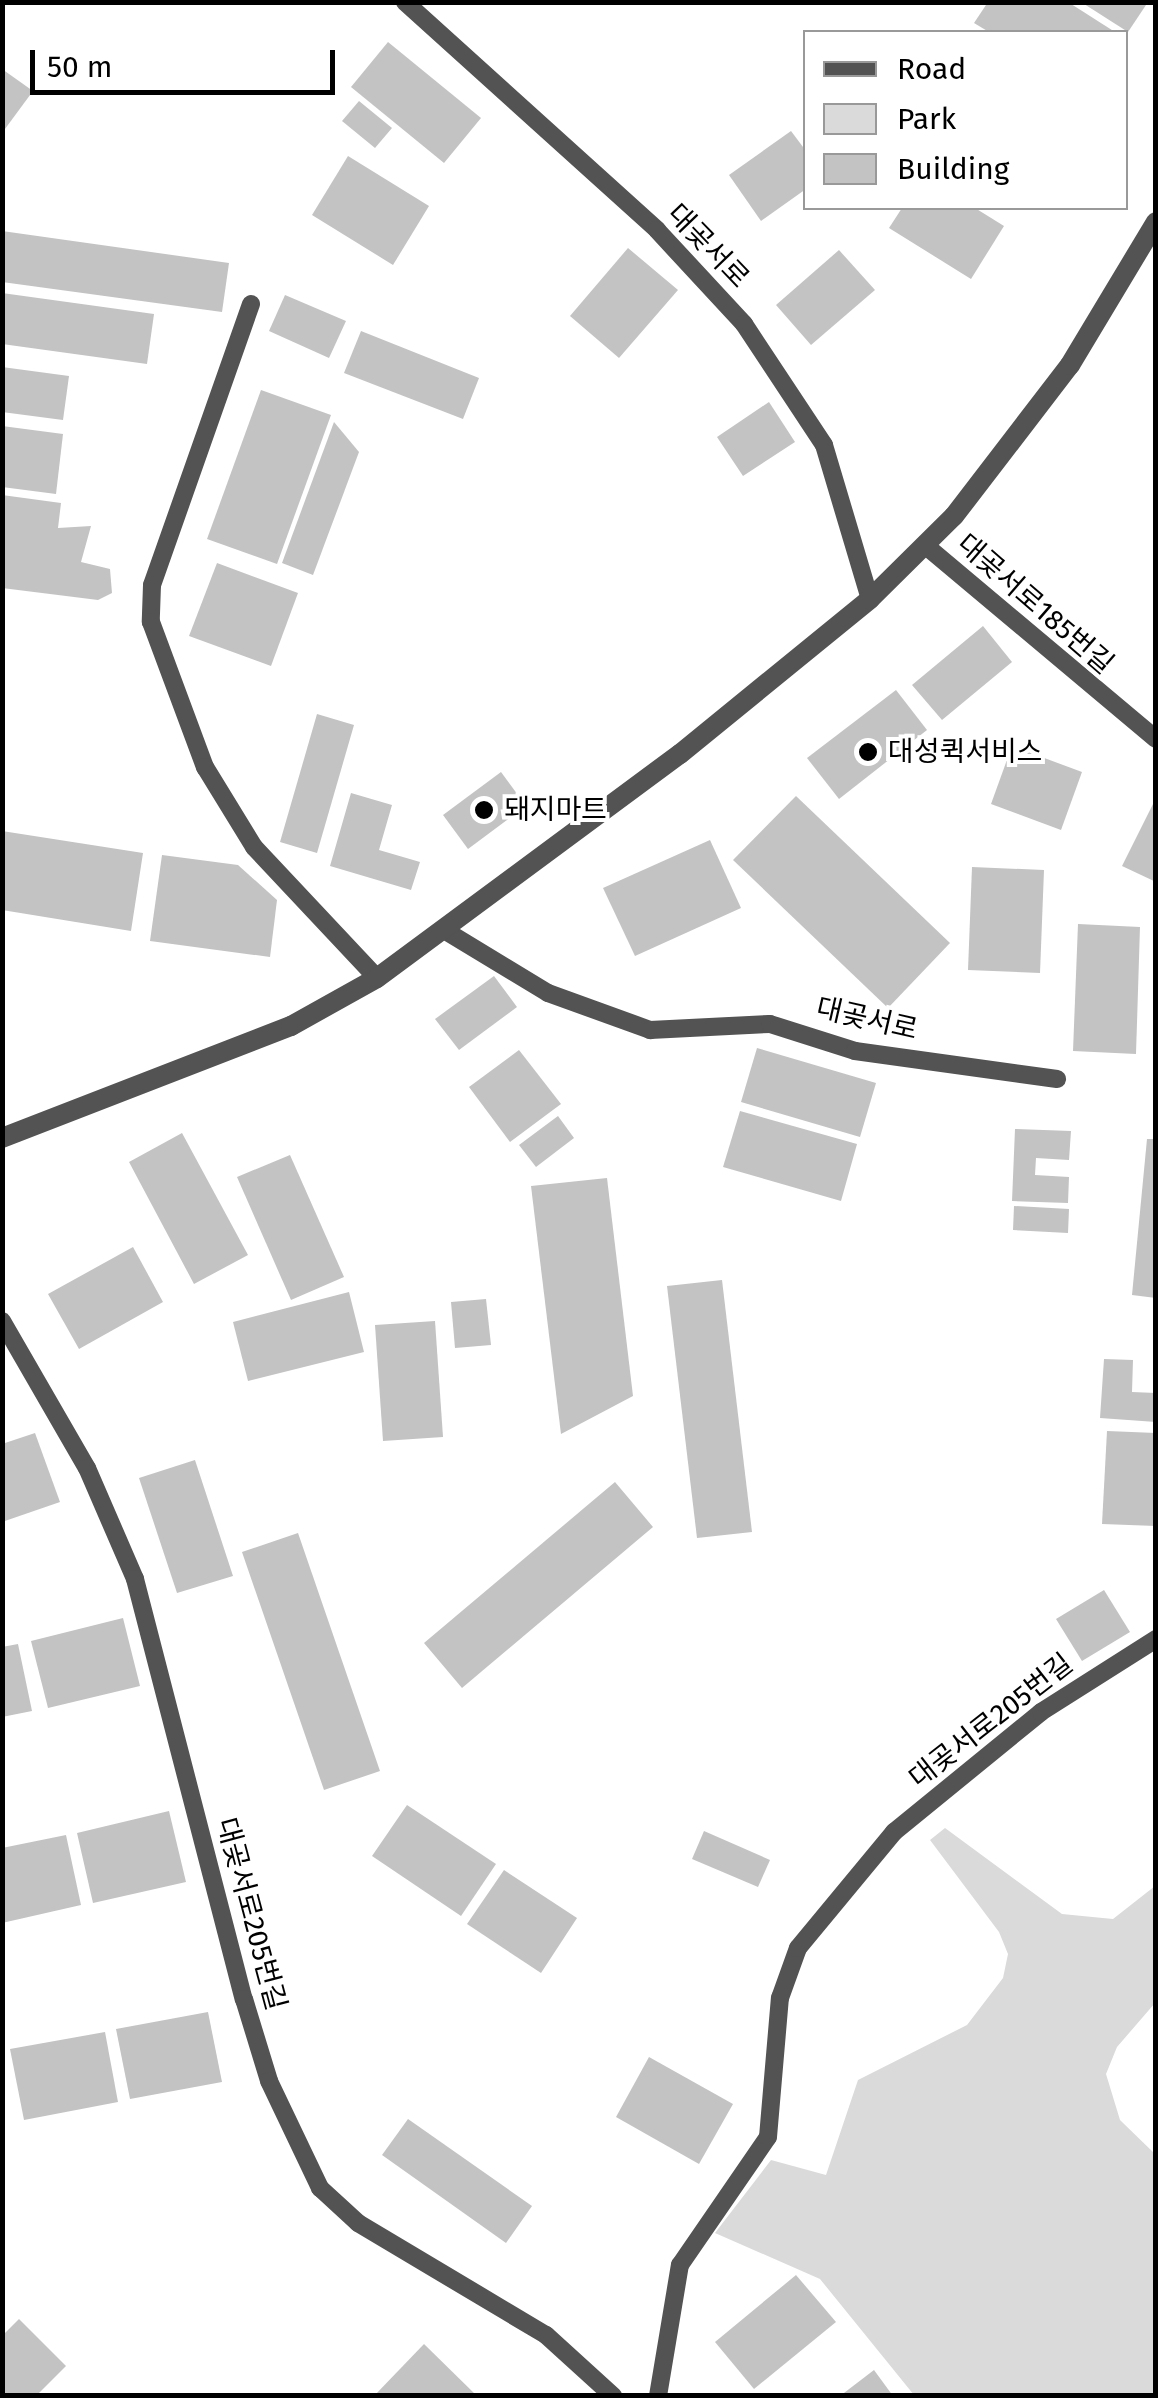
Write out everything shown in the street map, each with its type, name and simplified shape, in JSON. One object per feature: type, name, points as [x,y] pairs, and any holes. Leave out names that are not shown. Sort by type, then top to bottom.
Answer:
[{"type":"street","points":[[2,1138],[290,1026],[449,934],[870,599],[926,546],[1070,365],[1156,222]]},
{"type":"lane","name":"대곶서로","points":[[405,2],[669,240],[744,324],[824,445],[870,599]]},
{"type":"lane","points":[[251,304],[160,558],[150,622],[204,768],[254,847],[377,978]]},
{"type":"lane","name":"대곶서로185번길","points":[[926,546],[1156,739]]},
{"type":"lane","name":"대곶서로","points":[[449,934],[548,993],[650,1030],[770,1024],[855,1051],[1056,1079]]},
{"type":"lane","name":"대곶서로205번길","points":[[2,1320],[87,1468],[135,1580],[259,2048],[320,2188],[358,2223],[546,2336],[613,2396]]},
{"type":"lane","name":"대곶서로205번길","points":[[658,2396],[680,2264],[768,2137],[780,1998],[798,1948],[894,1832],[1153,1639]]},
{"type":"green space","points":[[945,1828],[1062,1914],[1113,1919],[1155,1886],[1155,2003],[1117,2047],[1106,2074],[1120,2120],[1155,2154],[1155,2395],[914,2395],[820,2279],[715,2233],[771,2160],[826,2175],[858,2080],[967,2025],[1003,1978],[1008,1954],[999,1932],[930,1840]]},
{"type":"building","points":[[988,2],[1068,2],[1112,30],[986,30],[974,23]]},
{"type":"building","points":[[1081,2],[1148,2],[1128,32]]},
{"type":"building","points":[[388,42],[481,118],[444,163],[351,87]]},
{"type":"building","points":[[2,69],[33,91],[2,133]]},
{"type":"building","points":[[359,101],[392,128],[375,148],[342,121]]},
{"type":"building","points":[[791,131],[803,147],[803,191],[761,221],[729,175]]},
{"type":"building","points":[[348,156],[429,206],[393,265],[312,215]]},
{"type":"building","points":[[901,210],[978,210],[1004,226],[971,279],[889,228]]},
{"type":"building","points":[[2,231],[229,263],[222,312],[2,282]]},
{"type":"building","points":[[628,248],[678,290],[619,358],[570,316]]},
{"type":"building","points":[[839,250],[875,290],[811,345],[776,305]]},
{"type":"building","points":[[2,293],[154,314],[147,364],[2,344]]},
{"type":"building","points":[[285,295],[346,321],[329,358],[269,331]]},
{"type":"building","points":[[361,331],[479,378],[463,419],[344,373]]},
{"type":"building","points":[[2,367],[69,376],[63,420],[2,412]]},
{"type":"building","points":[[261,390],[331,415],[277,564],[207,539]]},
{"type":"building","points":[[769,402],[795,442],[743,476],[717,437]]},
{"type":"building","points":[[334,422],[359,452],[313,575],[282,563]]},
{"type":"building","points":[[2,426],[63,434],[56,494],[2,487]]},
{"type":"building","points":[[2,495],[61,503],[58,528],[91,526],[81,562],[110,569],[112,593],[98,600],[2,588]]},
{"type":"building","points":[[217,563],[298,593],[271,666],[189,636]]},
{"type":"building","points":[[983,626],[1012,662],[942,720],[912,685]]},
{"type":"building","points":[[896,690],[927,730],[839,799],[807,758]]},
{"type":"building","points":[[317,714],[354,725],[317,853],[280,842]]},
{"type":"building","points":[[1012,746],[1082,772],[1061,830],[991,804]]},
{"type":"building","name":"돼지마트","points":[[501,772],[526,806],[468,849],[443,815]]},
{"type":"building","points":[[351,793],[392,805],[379,850],[420,862],[411,890],[330,866]]},
{"type":"building","points":[[796,796],[950,943],[888,1008],[733,860]]},
{"type":"building","points":[[1156,798],[1156,882],[1122,866]]},
{"type":"building","points":[[2,831],[143,853],[131,931],[2,910]]},
{"type":"building","points":[[710,840],[741,908],[635,956],[603,888]]},
{"type":"building","points":[[162,855],[238,865],[277,900],[270,957],[150,941]]},
{"type":"building","points":[[972,867],[1044,870],[1040,973],[968,970]]},
{"type":"building","points":[[1078,924],[1140,927],[1136,1054],[1073,1051]]},
{"type":"building","points":[[494,976],[517,1007],[459,1050],[435,1019]]},
{"type":"building","points":[[757,1048],[876,1083],[860,1137],[741,1102]]},
{"type":"building","points":[[519,1050],[561,1104],[510,1142],[469,1087]]},
{"type":"building","points":[[740,1111],[857,1144],[841,1201],[723,1167]]},
{"type":"building","points":[[558,1116],[574,1138],[536,1167],[519,1145]]},
{"type":"building","points":[[1015,1129],[1071,1131],[1069,1160],[1036,1158],[1035,1175],[1069,1177],[1068,1203],[1012,1201]]},
{"type":"building","points":[[182,1133],[248,1255],[194,1284],[129,1162]]},
{"type":"building","points":[[1147,1139],[1156,1139],[1156,1298],[1132,1295]]},
{"type":"building","points":[[290,1155],[344,1277],[291,1300],[237,1177]]},
{"type":"building","points":[[607,1178],[633,1396],[561,1434],[531,1186]]},
{"type":"building","points":[[1014,1206],[1069,1209],[1068,1233],[1013,1230]]},
{"type":"building","points":[[133,1247],[163,1302],[79,1349],[48,1294]]},
{"type":"building","points":[[722,1280],[752,1532],[697,1538],[667,1286]]},
{"type":"building","points":[[349,1292],[364,1352],[248,1381],[233,1322]]},
{"type":"building","points":[[486,1299],[491,1345],[455,1348],[451,1302]]},
{"type":"building","points":[[435,1321],[443,1437],[383,1441],[375,1325]]},
{"type":"building","points":[[1104,1359],[1133,1360],[1132,1392],[1156,1393],[1156,1422],[1100,1418]]},
{"type":"building","points":[[1107,1431],[1156,1433],[1156,1526],[1102,1524]]},
{"type":"building","points":[[35,1433],[60,1502],[2,1522],[2,1444]]},
{"type":"building","points":[[195,1460],[233,1576],[177,1593],[139,1478]]},
{"type":"building","points":[[615,1482],[653,1527],[462,1688],[424,1643]]},
{"type":"building","points":[[298,1533],[380,1771],[324,1790],[242,1552]]},
{"type":"building","points":[[1104,1590],[1130,1632],[1082,1661],[1056,1619]]},
{"type":"building","points":[[123,1618],[140,1686],[48,1708],[31,1641]]},
{"type":"building","points":[[18,1644],[32,1711],[2,1717],[2,1647]]},
{"type":"building","points":[[407,1805],[496,1864],[461,1916],[372,1856]]},
{"type":"building","points":[[169,1811],[186,1882],[93,1903],[77,1833]]},
{"type":"building","points":[[704,1831],[770,1860],[758,1887],[692,1859]]},
{"type":"building","points":[[66,1835],[81,1905],[2,1923],[2,1848]]},
{"type":"building","points":[[504,1870],[577,1918],[541,1973],[467,1924]]},
{"type":"building","points":[[208,2012],[222,2082],[130,2099],[116,2029]]},
{"type":"building","points":[[105,2032],[118,2102],[24,2120],[10,2049]]},
{"type":"building","points":[[649,2057],[733,2104],[699,2164],[616,2117]]},
{"type":"building","points":[[408,2119],[532,2206],[506,2243],[382,2155]]},
{"type":"building","points":[[796,2275],[836,2322],[754,2389],[715,2342]]},
{"type":"building","points":[[19,2319],[66,2366],[36,2396],[2,2396],[2,2336]]},
{"type":"building","points":[[424,2344],[477,2396],[374,2396]]},
{"type":"building","points":[[874,2370],[893,2396],[840,2396]]},
{"type":"place","name":"대성퀵서비스","points":[[868,752]]},
{"type":"place","name":"돼지마트","points":[[484,810]]}]
